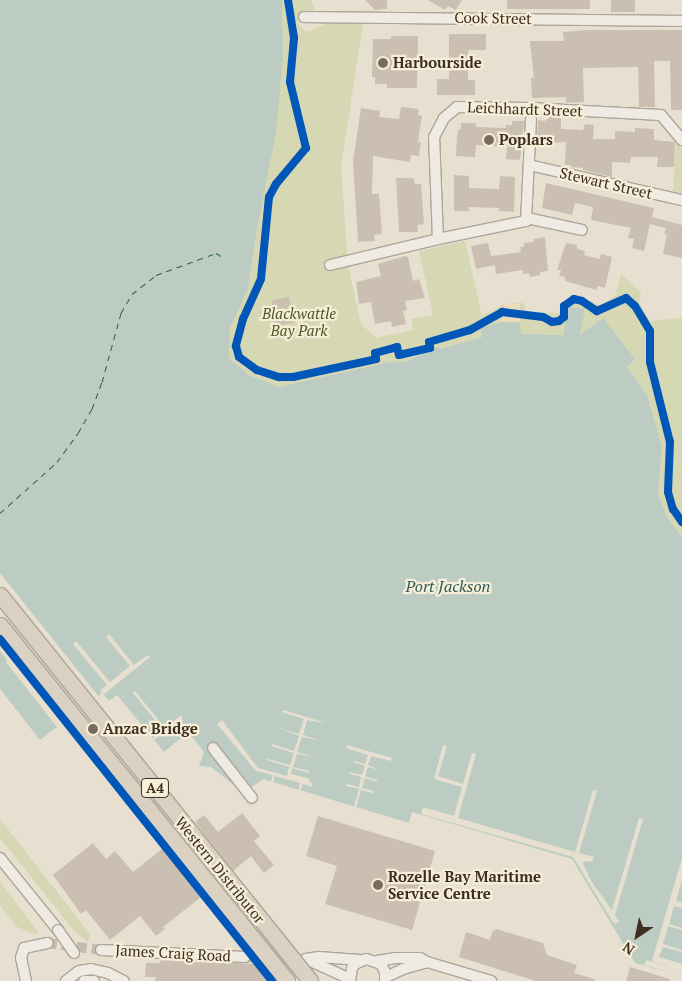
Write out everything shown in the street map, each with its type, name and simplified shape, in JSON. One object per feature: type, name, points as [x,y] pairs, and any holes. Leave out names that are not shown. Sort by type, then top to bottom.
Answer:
[{"type":"highway","name":"Western Distributor","points":[[0,595],[310,981]]},
{"type":"highway","name":"Western Distributor","points":[[0,624],[286,981]]},
{"type":"street","name":"Cook Street","points":[[304,16],[682,21]]},
{"type":"street","name":"Leichhardt Street","points":[[438,238],[434,136],[441,122],[454,108],[529,108],[662,115],[682,140]]},
{"type":"street","points":[[330,265],[438,238],[524,222],[527,218],[530,119]]},
{"type":"street","name":"Stewart Street","points":[[529,165],[682,200]]},
{"type":"street","points":[[527,218],[582,230]]},
{"type":"street","points":[[213,748],[252,798]]},
{"type":"street","points":[[0,858],[58,930],[74,953],[79,971]]},
{"type":"street","points":[[26,981],[21,958],[24,948],[47,944]]},
{"type":"street","name":"James Craig Road","points":[[101,950],[245,957]]},
{"type":"street","points":[[360,960],[352,968],[350,980],[306,959],[319,957],[377,961],[396,958],[420,958],[427,962],[490,981]]},
{"type":"street","points":[[377,961],[383,968],[386,979],[403,969],[427,962]]},
{"type":"street","points":[[66,981],[79,971],[99,970],[124,981]]},
{"type":"street","points":[[84,981],[94,981]]},
{"type":"green space","name":"Blackwattle Bay Park","points":[[282,0],[311,0],[315,10],[301,12],[297,22],[306,32],[333,21],[363,24],[341,166],[348,266],[361,324],[376,338],[413,330],[411,319],[433,315],[419,251],[465,241],[482,316],[504,304],[524,303],[526,312],[562,313],[567,299],[576,296],[600,305],[615,296],[621,274],[641,292],[639,302],[650,321],[682,318],[682,537],[667,517],[658,494],[662,446],[647,395],[627,367],[579,336],[585,308],[565,335],[521,334],[481,328],[482,337],[438,348],[412,357],[412,360],[394,363],[394,361],[279,387],[249,375],[229,358],[230,327],[248,290],[283,56]]},
{"type":"green space","points":[[676,139],[682,149],[682,194],[673,192]]},
{"type":"green space","points":[[0,819],[90,934],[88,942],[75,932],[0,838]]},
{"type":"green space","points":[[0,882],[39,933],[37,935],[17,927],[0,905]]},
{"type":"sand","points":[[504,304],[520,304],[520,322],[501,322]]},
{"type":"water","name":"Port Jackson","points":[[0,0],[282,0],[283,56],[276,132],[257,229],[248,290],[230,327],[229,358],[249,375],[279,387],[394,361],[395,363],[412,360],[412,358],[439,347],[440,349],[482,337],[481,328],[501,322],[520,322],[521,334],[564,335],[567,307],[585,308],[580,335],[603,318],[635,359],[627,367],[647,395],[662,446],[658,494],[667,517],[682,537],[682,976],[635,963],[572,859],[412,812],[409,823],[263,779],[244,793],[211,767],[199,766],[204,752],[188,732],[164,752],[117,695],[109,701],[102,693],[40,740],[0,689]]},
{"type":"pier","points":[[0,573],[100,698],[61,727],[57,727],[6,662],[7,660],[0,651]]},
{"type":"pier","points":[[109,634],[134,665],[148,655],[150,657],[103,695],[100,691],[107,685],[73,644],[76,641],[110,682],[130,666],[106,637]]},
{"type":"pier","points":[[135,691],[165,728],[181,715],[183,718],[153,741],[152,739],[163,730],[133,693]]},
{"type":"pier","points":[[283,710],[326,723],[307,720],[303,735],[319,740],[302,737],[297,752],[314,757],[297,754],[293,767],[309,771],[309,773],[292,768],[291,774],[310,779],[309,782],[312,783],[312,787],[303,784],[300,792],[298,791],[300,783],[275,776],[273,782],[271,781],[273,775],[256,771],[217,724],[222,720],[258,768],[287,776],[289,767],[267,760],[290,765],[294,753],[271,746],[272,744],[294,751],[299,736],[277,727],[299,734],[304,719],[282,712]]},
{"type":"pier","points":[[347,745],[392,758],[391,761],[371,756],[368,765],[380,770],[368,767],[365,776],[377,780],[377,782],[365,778],[362,788],[374,791],[373,793],[361,790],[356,808],[354,807],[359,789],[346,786],[347,784],[359,787],[361,777],[350,774],[350,772],[362,775],[365,766],[353,762],[365,764],[368,755],[346,748]]},
{"type":"pier","points":[[443,745],[447,746],[438,776],[463,784],[472,753],[476,754],[458,818],[575,852],[593,790],[597,791],[579,853],[594,857],[592,862],[585,861],[583,863],[591,881],[612,910],[639,818],[643,819],[615,915],[619,922],[614,924],[573,857],[421,814],[423,807],[454,816],[462,787],[434,779]]},
{"type":"pier","points":[[682,858],[682,880],[676,901],[682,903],[682,908],[674,906],[669,924],[682,928],[682,930],[668,926],[663,944],[682,950],[682,952],[663,947],[659,957],[682,964],[682,976],[644,965],[646,960],[670,967],[652,961]]},
{"type":"building","points":[[365,0],[387,0],[387,9],[375,10]]},
{"type":"building","points":[[428,0],[462,0],[456,10],[448,6],[445,10]]},
{"type":"building","points":[[507,0],[590,0],[590,9],[507,9]]},
{"type":"building","points":[[611,0],[635,0],[635,12],[611,12]]},
{"type":"building","points":[[588,30],[682,30],[682,110],[671,110],[670,61],[654,61],[655,107],[639,107],[638,67],[583,68],[584,102],[566,103],[566,97],[532,98],[531,78],[534,78],[530,41],[564,41],[563,32]]},
{"type":"building","points":[[449,34],[486,34],[486,50],[468,50],[468,80],[475,80],[475,95],[437,95],[437,79],[449,79]]},
{"type":"building","name":"Harbourside","points":[[391,36],[418,36],[417,88],[387,88],[387,84],[375,84],[375,77],[372,77],[373,39],[391,39]]},
{"type":"building","points":[[401,107],[419,109],[418,115],[422,116],[418,142],[421,142],[419,156],[411,155],[410,162],[373,156],[372,194],[379,194],[382,234],[374,235],[375,241],[358,242],[353,161],[361,108],[380,111],[379,117],[399,119]]},
{"type":"building","points":[[550,117],[561,117],[561,129],[583,130],[585,124],[594,125],[593,139],[615,139],[615,131],[635,132],[635,128],[654,129],[654,140],[675,142],[674,167],[657,167],[658,157],[631,157],[630,163],[612,162],[612,177],[583,170],[583,168],[565,165],[566,142],[537,144],[538,120],[545,121]]},
{"type":"building","name":"Poplars","points":[[512,121],[524,121],[520,160],[506,159],[507,147],[476,145],[475,157],[456,156],[457,135],[459,129],[461,129],[461,123],[476,123],[476,127],[506,128],[506,125],[512,125]]},
{"type":"building","points":[[454,175],[469,176],[469,188],[499,189],[500,176],[515,177],[514,212],[499,211],[499,208],[469,207],[469,211],[454,211]]},
{"type":"building","points":[[396,178],[414,178],[415,184],[421,184],[424,224],[417,225],[418,232],[399,232]]},
{"type":"building","points":[[546,183],[654,208],[652,217],[682,225],[682,258],[663,254],[667,234],[664,234],[666,228],[650,224],[644,251],[632,248],[634,239],[628,238],[631,228],[591,220],[592,207],[575,203],[572,215],[542,208]]},
{"type":"building","points":[[545,237],[548,271],[540,272],[540,275],[530,277],[529,273],[523,274],[523,270],[496,274],[495,265],[476,269],[471,246],[488,243],[491,256],[521,252],[520,247],[524,247],[524,243],[534,242],[533,239]]},
{"type":"building","points":[[566,243],[577,245],[577,249],[585,251],[584,255],[600,259],[601,254],[612,257],[605,288],[598,286],[596,290],[565,281],[565,277],[559,276],[561,270],[557,270]]},
{"type":"building","points":[[405,256],[408,257],[413,281],[419,279],[425,298],[405,301],[407,310],[403,311],[406,324],[392,327],[391,321],[375,324],[371,302],[359,304],[356,282],[381,276],[378,264]]},
{"type":"building","points":[[289,297],[294,323],[276,326],[271,300]]},
{"type":"building","points":[[242,813],[260,836],[254,841],[274,865],[264,873],[251,856],[233,871],[195,822],[204,815],[218,832]]},
{"type":"building","name":"Rozelle Bay Maritime Service Centre","points":[[318,816],[435,851],[412,930],[325,904],[337,866],[306,856]]},
{"type":"building","points":[[93,843],[106,859],[115,851],[133,872],[166,846],[205,894],[163,927],[165,929],[156,936],[140,916],[110,940],[86,910],[81,914],[53,875]]},
{"type":"building","points":[[496,929],[543,943],[547,955],[577,965],[574,973],[595,979],[595,981],[536,981],[459,957],[466,932],[490,940],[492,932]]},
{"type":"building","points":[[161,960],[261,964],[275,981],[155,981],[156,977],[145,977],[146,963],[160,963]]},
{"type":"building","points":[[630,967],[670,979],[670,981],[626,981]]},
{"type":"ferry route","points":[[0,513],[57,462],[78,433],[92,409],[102,382],[121,313],[132,294],[156,275],[216,253],[221,256]]},
{"type":"tunnel","points":[[47,943],[101,950]]},
{"type":"tunnel","points":[[245,957],[294,958]]},
{"type":"cycle path","points":[[288,0],[294,38],[290,82],[306,148],[276,184],[269,197],[261,279],[243,319],[236,346],[239,357],[257,370],[279,377],[293,377],[376,359],[375,353],[397,347],[399,355],[430,348],[429,342],[470,330],[502,312],[543,317],[552,322],[559,321],[564,317],[564,306],[574,299],[582,301],[597,311],[626,298],[635,306],[650,331],[650,362],[670,442],[668,492],[673,509],[682,522]]},
{"type":"cycle path","points":[[0,639],[272,981]]},
{"type":"place","name":"Harbourside","points":[[383,63]]},
{"type":"place","name":"Poplars","points":[[489,140]]},
{"type":"place","name":"Anzac Bridge","points":[[93,729]]},
{"type":"place","name":"Rozelle Bay Maritime Service Centre","points":[[378,885]]}]
